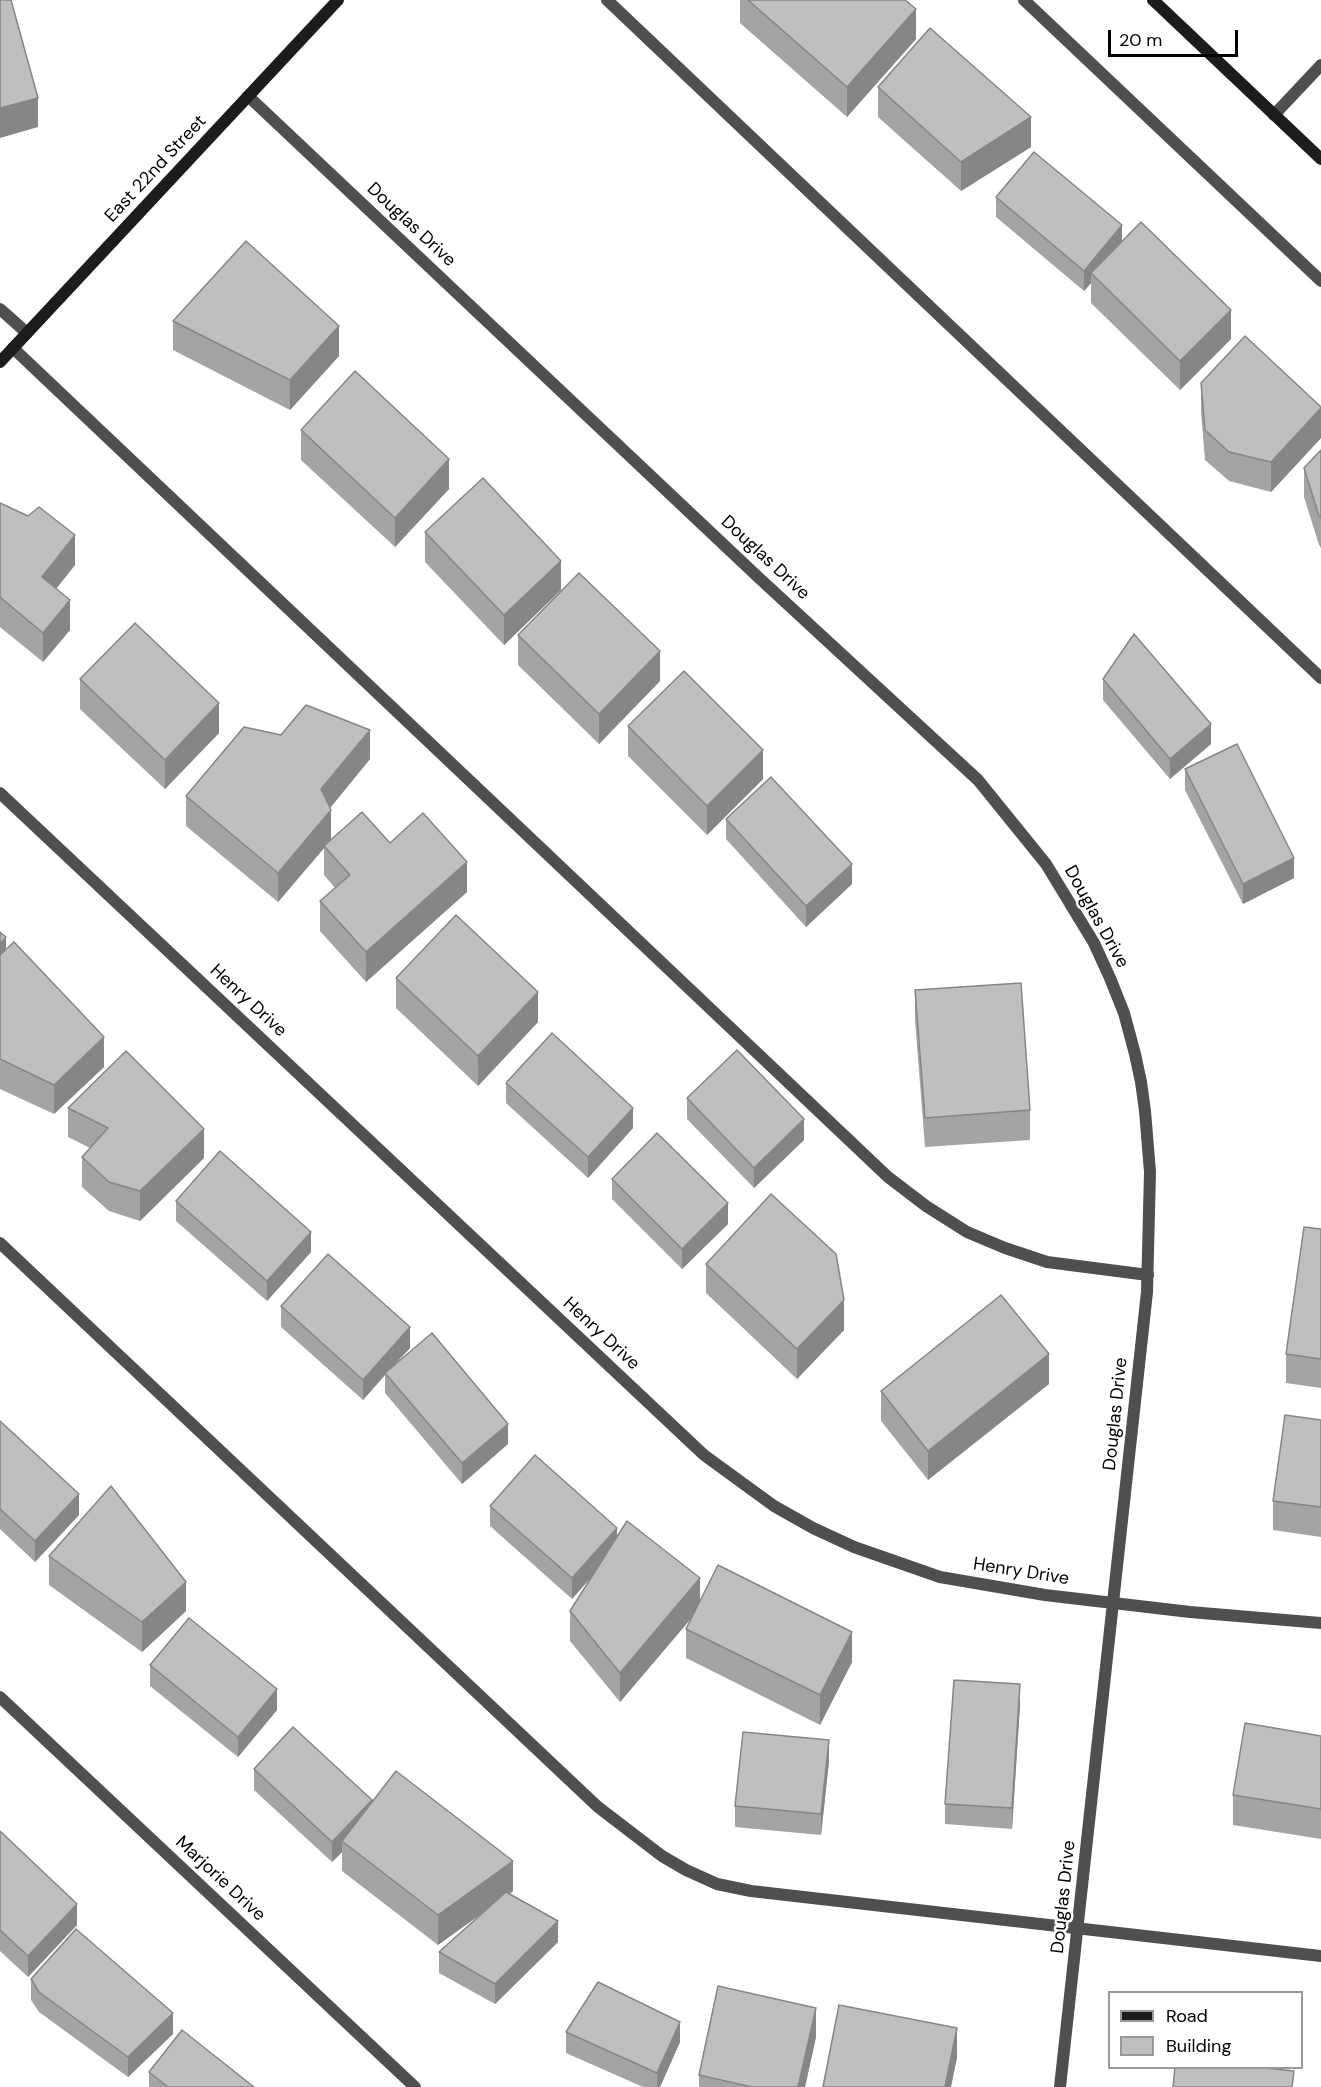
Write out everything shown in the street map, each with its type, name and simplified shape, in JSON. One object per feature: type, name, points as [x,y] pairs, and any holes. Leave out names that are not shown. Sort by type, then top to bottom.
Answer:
[{"type":"street","name":"East 22nd Street","points":[[0,362],[338,0]]},
{"type":"street","points":[[607,0],[1321,678]]},
{"type":"street","points":[[1024,0],[1321,281]]},
{"type":"street","points":[[1153,0],[1321,159]]},
{"type":"street","points":[[1274,115],[1321,65]]},
{"type":"street","name":"Douglas Drive","points":[[248,96],[758,577],[978,780],[1040,856],[1094,944],[1124,1013],[1141,1082],[1149,1142],[1148,1275],[1060,2087]]},
{"type":"street","points":[[0,309],[27,333]]},
{"type":"street","points":[[13,348],[888,1177],[926,1206],[967,1232],[1005,1248],[1047,1262],[1148,1275]]},
{"type":"street","name":"Henry Drive","points":[[0,793],[704,1455],[774,1506],[854,1547],[940,1577],[1033,1593],[1113,1603],[1321,1623]]},
{"type":"street","points":[[0,1243],[598,1806],[662,1856],[717,1884],[751,1891],[1321,1956]]},
{"type":"street","name":"Marjorie Drive","points":[[0,1697],[415,2087]]},
{"type":"building","points":[[0,0],[11,0],[38,98],[0,108]]},
{"type":"building","points":[[748,0],[905,0],[916,9],[847,87]]},
{"type":"building","points":[[930,28],[1031,117],[961,162],[878,87]]},
{"type":"building","points":[[1034,152],[1122,225],[1084,271],[996,197]]},
{"type":"building","points":[[1141,222],[1231,310],[1180,361],[1091,273]]},
{"type":"building","points":[[246,241],[339,326],[290,380],[173,321]]},
{"type":"building","points":[[1245,336],[1321,407],[1271,462],[1229,452],[1205,430],[1201,383]]},
{"type":"building","points":[[355,371],[449,459],[395,518],[301,430]]},
{"type":"building","points":[[1321,450],[1321,518],[1304,468]]},
{"type":"building","points":[[483,478],[561,561],[504,615],[425,532]]},
{"type":"building","points":[[0,503],[28,516],[39,507],[75,535],[42,577],[70,600],[43,633],[0,597]]},
{"type":"building","points":[[579,573],[660,651],[599,714],[518,635]]},
{"type":"building","points":[[135,623],[219,703],[165,760],[80,679]]},
{"type":"building","points":[[1134,634],[1211,724],[1170,759],[1103,679]]},
{"type":"building","points":[[684,671],[763,750],[707,806],[628,726]]},
{"type":"building","points":[[306,705],[370,730],[321,789],[331,810],[278,873],[186,796],[244,727],[281,735]]},
{"type":"building","points":[[1237,744],[1294,858],[1243,884],[1185,769]]},
{"type":"building","points":[[771,777],[852,864],[806,906],[726,819]]},
{"type":"building","points":[[362,812],[390,843],[423,813],[467,862],[366,952],[320,901],[350,875],[324,846]]},
{"type":"building","points":[[456,915],[538,992],[478,1056],[396,978]]},
{"type":"building","points":[[0,932],[6,937],[0,944]]},
{"type":"building","points":[[14,942],[104,1037],[54,1085],[0,1059],[0,955]]},
{"type":"building","points":[[1021,983],[1030,1110],[925,1118],[915,990]]},
{"type":"building","points":[[552,1033],[633,1108],[588,1157],[506,1083]]},
{"type":"building","points":[[737,1050],[804,1119],[754,1168],[687,1098]]},
{"type":"building","points":[[126,1051],[204,1129],[140,1191],[109,1182],[82,1157],[108,1128],[68,1108]]},
{"type":"building","points":[[657,1133],[728,1203],[682,1249],[612,1179]]},
{"type":"building","points":[[220,1151],[311,1232],[267,1281],[176,1201]]},
{"type":"building","points":[[771,1194],[836,1254],[844,1300],[797,1349],[706,1264]]},
{"type":"building","points":[[1304,1227],[1321,1229],[1321,1359],[1286,1354]]},
{"type":"building","points":[[328,1254],[410,1327],[363,1380],[281,1306]]},
{"type":"building","points":[[1001,1295],[1049,1354],[928,1451],[881,1391]]},
{"type":"building","points":[[432,1333],[508,1424],[462,1463],[385,1373]]},
{"type":"building","points":[[1285,1415],[1321,1420],[1321,1507],[1273,1501]]},
{"type":"building","points":[[0,1421],[79,1494],[35,1541],[0,1509]]},
{"type":"building","points":[[535,1455],[617,1528],[572,1578],[490,1506]]},
{"type":"building","points":[[111,1486],[186,1582],[142,1622],[49,1556]]},
{"type":"building","points":[[627,1521],[700,1578],[620,1673],[570,1611]]},
{"type":"building","points":[[718,1565],[852,1632],[820,1695],[686,1629]]},
{"type":"building","points":[[189,1618],[277,1689],[238,1737],[150,1665]]},
{"type":"building","points":[[954,1680],[1020,1684],[1012,1808],[945,1804]]},
{"type":"building","points":[[1245,1723],[1321,1736],[1321,1809],[1233,1795]]},
{"type":"building","points":[[293,1727],[372,1800],[332,1842],[254,1769]]},
{"type":"building","points":[[743,1732],[829,1740],[821,1814],[735,1806]]},
{"type":"building","points":[[396,1771],[513,1861],[438,1915],[342,1841]]},
{"type":"building","points":[[0,1831],[77,1904],[28,1956],[0,1930]]},
{"type":"building","points":[[506,1892],[558,1921],[495,1984],[439,1952]]},
{"type":"building","points":[[76,1929],[173,2013],[128,2057],[39,1992],[31,1979]]},
{"type":"building","points":[[598,1982],[680,2022],[657,2073],[566,2032]]},
{"type":"building","points":[[718,1986],[816,2008],[798,2087],[752,2087],[699,2075]]},
{"type":"building","points":[[839,2005],[957,2028],[945,2087],[823,2087]]},
{"type":"building","points":[[182,2030],[254,2087],[168,2087],[149,2072]]},
{"type":"building","points":[[1175,2069],[1294,2071],[1292,2087],[1173,2087]]}]
